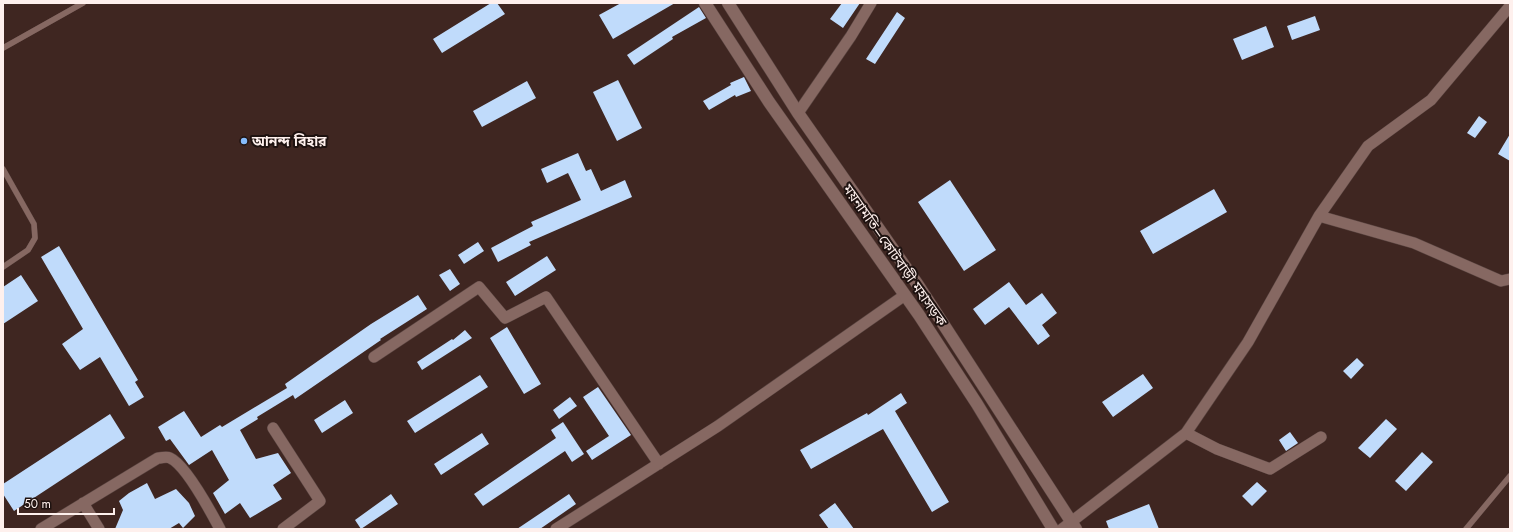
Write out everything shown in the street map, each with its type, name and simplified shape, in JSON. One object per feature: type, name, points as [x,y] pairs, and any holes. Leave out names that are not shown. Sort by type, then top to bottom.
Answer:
[{"type":"main road","name":"ময়নামতি–কোটবাড়ী মহাসড়ক","points":[[704,3],[769,102],[905,295],[977,404],[1053,529]]},
{"type":"main road","name":"ময়নামতি–কোটবাড়ী মহাসড়ক","points":[[728,3],[798,113],[918,285],[1070,527]]},
{"type":"street","points":[[798,113],[851,36],[871,3]]},
{"type":"street","points":[[1070,527],[1186,433],[1248,342],[1319,216],[1368,146],[1431,100],[1510,6]]},
{"type":"street","points":[[1319,216],[1414,243],[1501,281],[1510,278]]},
{"type":"street","points":[[374,357],[479,287],[505,318],[546,297],[659,464]]},
{"type":"street","points":[[556,529],[718,426],[905,295]]},
{"type":"street","points":[[273,428],[320,501],[283,529]]},
{"type":"street","points":[[1186,433],[1216,449],[1270,469],[1321,437]]},
{"type":"street","points":[[42,529],[158,458],[167,457],[172,459],[186,472],[220,529]]},
{"type":"street","points":[[83,503],[99,529]]},
{"type":"lane","points":[[3,48],[83,3]]},
{"type":"lane","points":[[3,169],[34,224],[34,238],[28,250],[3,267]]},
{"type":"lane","points":[[1466,529],[1510,476]]},
{"type":"building","points":[[491,3],[497,3],[505,14],[442,53],[433,39]]},
{"type":"building","points":[[621,3],[675,3],[613,39],[599,15]]},
{"type":"building","points":[[842,3],[860,3],[843,28],[830,19]]},
{"type":"building","points":[[699,7],[706,18],[672,37],[673,39],[634,65],[627,55]]},
{"type":"building","points":[[897,12],[905,18],[875,64],[866,59]]},
{"type":"building","points":[[1315,16],[1320,30],[1292,40],[1287,26]]},
{"type":"building","points":[[1266,26],[1274,47],[1242,60],[1233,39]]},
{"type":"building","points":[[744,77],[751,91],[736,97],[735,95],[709,110],[703,101],[731,85],[730,83]]},
{"type":"building","points":[[618,80],[642,128],[617,141],[593,92]]},
{"type":"building","points":[[527,81],[536,98],[482,127],[473,111]]},
{"type":"building","points":[[1479,116],[1487,122],[1475,138],[1467,133]]},
{"type":"building","points":[[1510,134],[1510,161],[1498,154]]},
{"type":"building","points":[[578,153],[586,171],[591,169],[601,191],[625,180],[632,197],[529,242],[531,245],[498,262],[491,248],[533,226],[531,222],[581,200],[568,173],[547,183],[541,169]]},
{"type":"building","points":[[950,180],[996,250],[964,271],[918,202]]},
{"type":"building","points":[[1214,189],[1227,212],[1153,254],[1140,231]]},
{"type":"building","points":[[478,242],[484,251],[464,264],[458,255]]},
{"type":"building","points":[[59,246],[138,380],[135,382],[144,397],[129,406],[100,357],[80,370],[62,344],[83,329],[41,257]]},
{"type":"building","points":[[547,256],[556,270],[515,296],[506,282]]},
{"type":"building","points":[[450,269],[460,284],[450,291],[439,275]]},
{"type":"building","points":[[21,275],[38,301],[3,324],[3,287]]},
{"type":"building","points":[[1009,282],[1026,305],[1042,293],[1057,313],[1042,325],[1050,336],[1038,345],[1009,307],[985,325],[973,309]]},
{"type":"building","points":[[418,295],[427,309],[380,339],[381,340],[295,399],[293,395],[257,417],[258,419],[240,430],[256,459],[278,453],[291,473],[273,485],[282,499],[250,518],[240,503],[225,514],[213,493],[229,480],[212,450],[189,465],[170,439],[166,441],[158,427],[184,411],[201,437],[220,425],[222,427],[287,388],[285,384],[371,324]]},
{"type":"building","points":[[507,327],[541,384],[524,394],[490,338]]},
{"type":"building","points":[[465,330],[472,338],[422,370],[417,362],[452,339],[453,340]]},
{"type":"building","points":[[1357,358],[1364,365],[1351,379],[1343,371]]},
{"type":"building","points":[[1143,374],[1153,388],[1113,417],[1102,402]]},
{"type":"building","points":[[480,375],[488,387],[415,433],[407,421]]},
{"type":"building","points":[[598,387],[631,435],[592,460],[586,451],[609,436],[583,397]]},
{"type":"building","points":[[901,393],[907,403],[895,411],[949,502],[932,512],[883,429],[811,469],[800,450],[867,413],[868,415]]},
{"type":"building","points":[[570,397],[577,406],[559,419],[553,410]]},
{"type":"building","points":[[345,400],[353,413],[322,433],[314,420]]},
{"type":"building","points":[[110,414],[125,438],[14,511],[3,494],[3,484]]},
{"type":"building","points":[[1386,419],[1397,429],[1370,458],[1358,448]]},
{"type":"building","points":[[563,422],[584,454],[572,462],[565,451],[483,506],[474,494],[556,438],[551,430]]},
{"type":"building","points":[[1290,432],[1298,443],[1286,451],[1279,440]]},
{"type":"building","points":[[482,433],[489,444],[441,475],[434,464]]},
{"type":"building","points":[[1422,452],[1433,462],[1406,491],[1395,481]]},
{"type":"building","points":[[1257,482],[1267,491],[1252,506],[1242,496]]},
{"type":"building","points":[[147,483],[155,499],[176,489],[189,503],[195,516],[183,528],[179,523],[169,529],[115,529],[123,510],[119,501],[129,493]]},
{"type":"building","points":[[391,494],[398,504],[361,529],[355,520]]},
{"type":"building","points":[[569,494],[576,504],[540,529],[517,529]]},
{"type":"building","points":[[835,503],[854,529],[829,529],[819,515]]},
{"type":"building","points":[[1149,504],[1159,529],[1109,529],[1106,521]]},
{"type":"place","name":"আনন্দ বিহার","points":[[244,141]]}]
